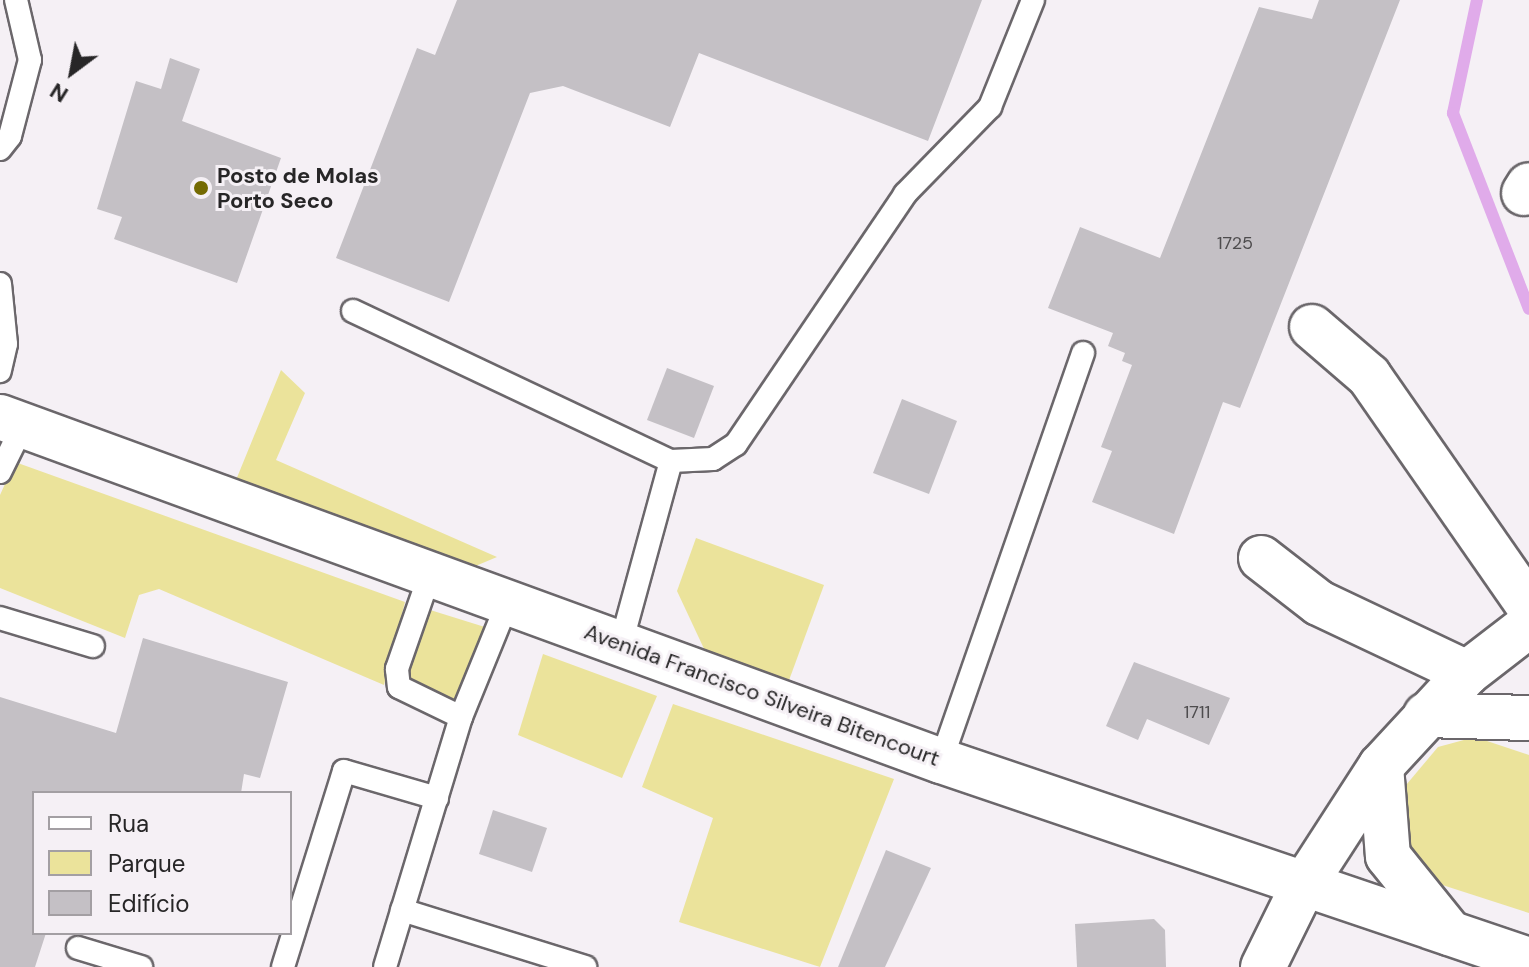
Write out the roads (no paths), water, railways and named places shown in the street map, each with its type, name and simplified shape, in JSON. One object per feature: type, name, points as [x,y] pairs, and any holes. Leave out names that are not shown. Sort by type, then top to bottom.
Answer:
[{"type":"main road","points":[[1312,327],[1369,376],[1529,606]]},
{"type":"main road","name":"Avenida Francisco Silveira Bitencourt","points":[[11,421],[941,761],[1302,888],[1529,960]]},
{"type":"main road","points":[[1261,558],[1319,603],[1467,673]]},
{"type":"main road","points":[[1263,967],[1302,888],[1381,766],[1467,673],[1529,625]]},
{"type":"main road","points":[[1426,715],[1529,718]]},
{"type":"main road","points":[[1381,766],[1388,856],[1453,936]]},
{"type":"lane","points":[[0,149],[30,60],[16,0]]},
{"type":"lane","points":[[353,311],[671,461],[713,459],[736,444],[905,194],[990,107],[1033,0]]},
{"type":"lane","points":[[0,284],[6,344],[0,371]]},
{"type":"lane","points":[[941,761],[1083,353]]},
{"type":"lane","points":[[0,472],[11,421]]},
{"type":"lane","points":[[621,644],[671,461]]},
{"type":"lane","points":[[430,574],[397,669],[399,687],[461,717]]},
{"type":"lane","points":[[385,967],[461,717],[508,602]]},
{"type":"lane","points":[[0,618],[93,646]]},
{"type":"lane","points":[[283,967],[344,771],[437,798]]},
{"type":"lane","points":[[402,910],[585,967]]},
{"type":"lane","points":[[78,948],[141,967]]},
{"type":"waterway","points":[[1477,0],[1453,113],[1529,309]]},
{"type":"place","name":"Posto de Molas Porto Seco","points":[[201,188]]}]
